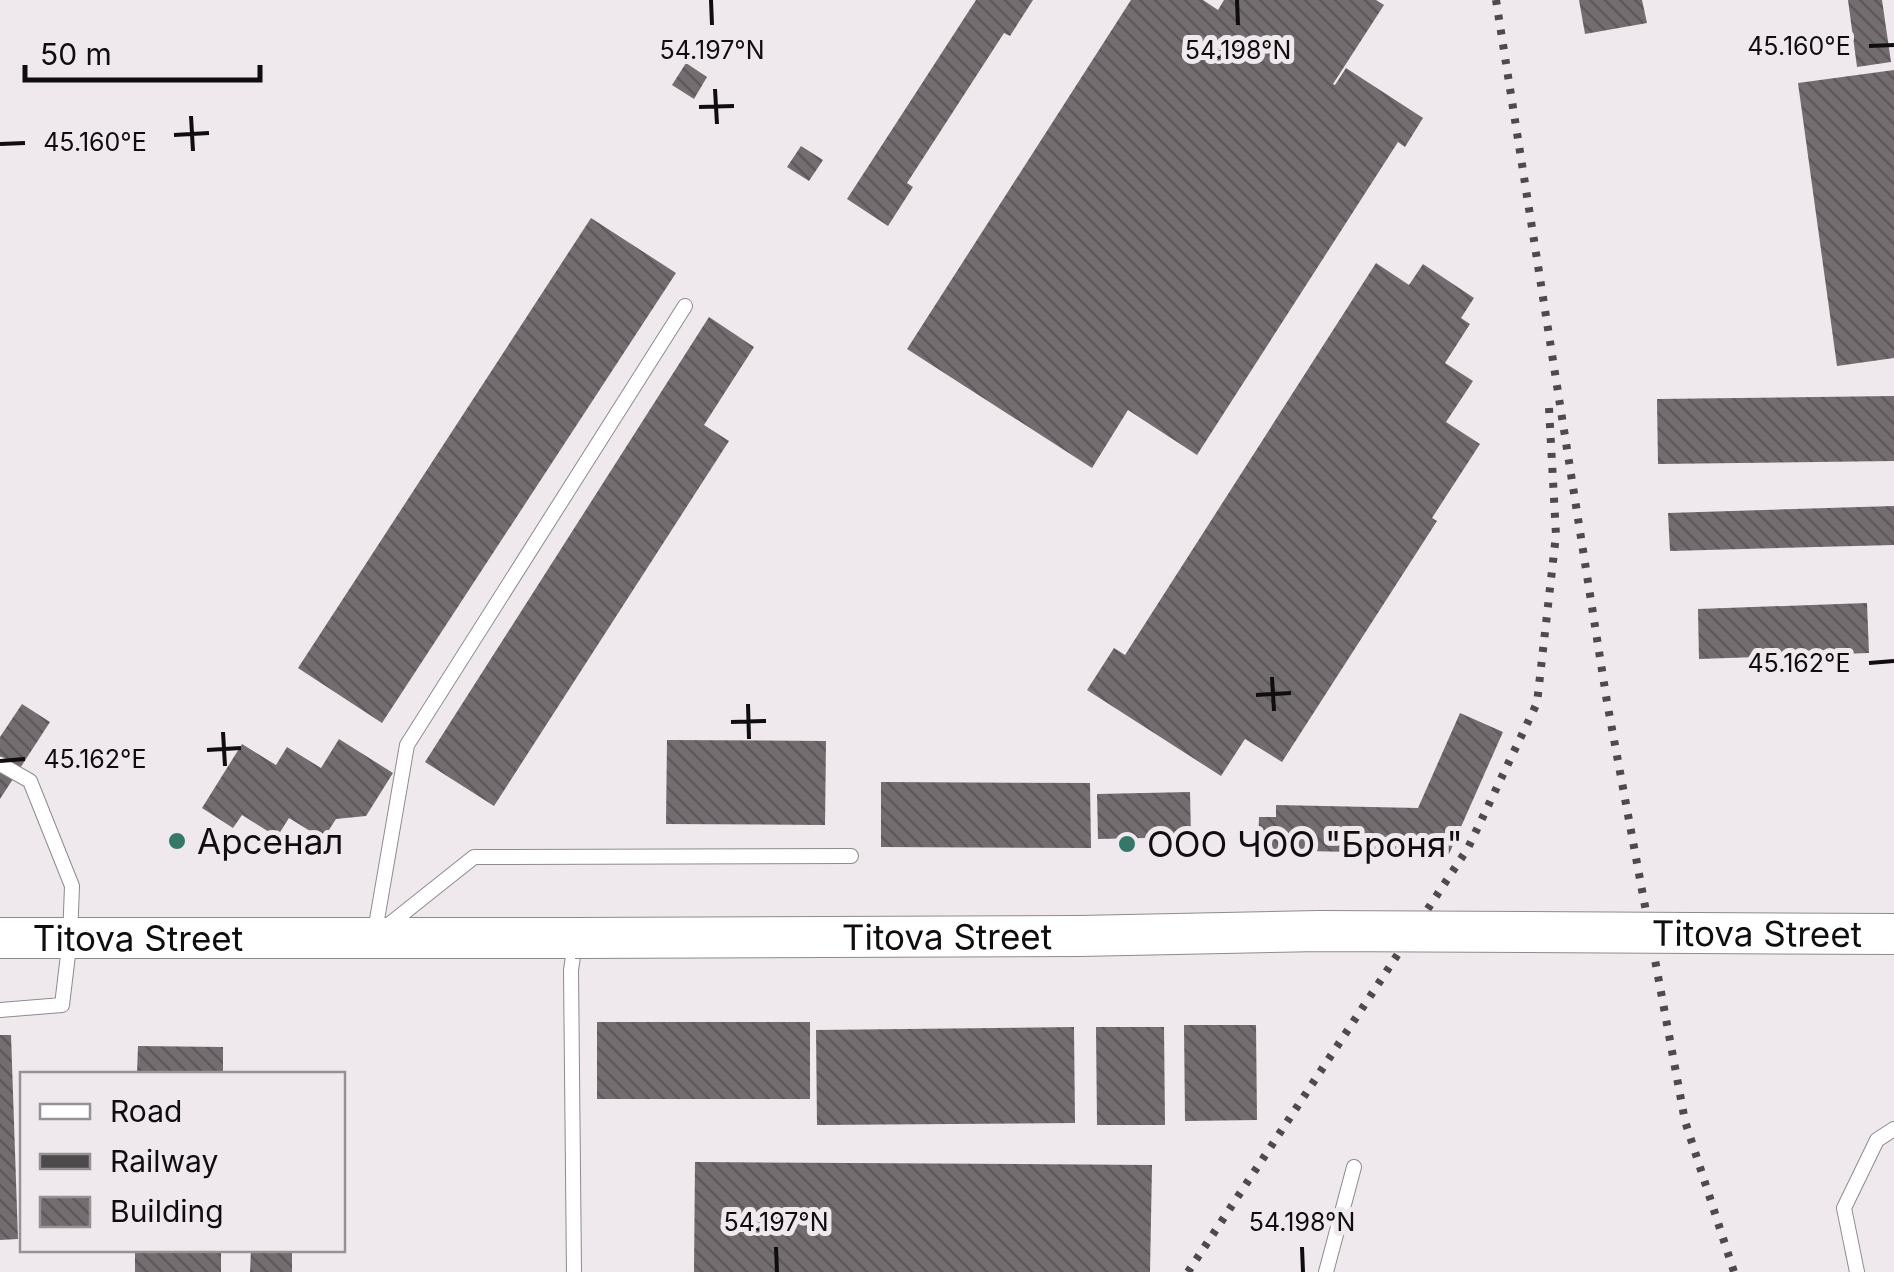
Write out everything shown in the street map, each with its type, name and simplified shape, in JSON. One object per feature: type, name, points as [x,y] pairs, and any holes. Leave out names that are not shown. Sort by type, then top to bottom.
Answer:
[{"type":"main road","name":"Titova Street","points":[[0,938],[1060,936],[1376,931],[1894,934]]},
{"type":"lane","points":[[374,937],[408,745],[685,306]]},
{"type":"lane","points":[[0,764],[30,781],[72,886],[62,1006],[0,1010]]},
{"type":"lane","points":[[374,937],[474,857],[851,856]]},
{"type":"lane","points":[[574,1272],[571,970],[575,938]]},
{"type":"lane","points":[[1857,1272],[1844,1208],[1876,1140],[1894,1129]]},
{"type":"lane","points":[[1326,1272],[1354,1167]]},
{"type":"building","points":[[976,0],[1033,0],[1010,36],[1004,33],[907,183],[913,187],[888,226],[847,199]]},
{"type":"building","points":[[1131,0],[1203,0],[1218,10],[1224,0],[1376,0],[1384,5],[1333,84],[1346,68],[1423,118],[1405,147],[1398,142],[1197,455],[1128,410],[1092,468],[907,349]]},
{"type":"building","points":[[1579,0],[1642,0],[1647,23],[1585,34]]},
{"type":"building","points":[[1848,0],[1882,0],[1891,62],[1857,67]]},
{"type":"building","points":[[686,63],[707,77],[694,99],[672,85]]},
{"type":"building","points":[[1894,70],[1894,358],[1837,366],[1798,83]]},
{"type":"building","points":[[801,146],[823,160],[809,181],[787,167]]},
{"type":"building","points":[[591,218],[676,273],[382,723],[298,668]]},
{"type":"building","points":[[1376,263],[1409,285],[1423,264],[1474,298],[1461,318],[1470,324],[1445,363],[1473,381],[1446,422],[1480,444],[1432,518],[1437,521],[1282,762],[1245,739],[1221,776],[1087,690],[1114,648],[1125,655]]},
{"type":"building","points":[[709,317],[754,347],[704,425],[729,441],[494,806],[425,762]]},
{"type":"building","points":[[1894,396],[1894,461],[1658,464],[1657,399]]},
{"type":"building","points":[[1894,506],[1894,545],[1670,551],[1668,513]]},
{"type":"building","points":[[1867,603],[1869,653],[1699,659],[1698,609]]},
{"type":"building","points":[[22,704],[50,722],[0,799],[0,737]]},
{"type":"building","points":[[1460,713],[1503,732],[1449,854],[1258,850],[1259,817],[1276,817],[1276,805],[1418,808]]},
{"type":"building","points":[[339,739],[393,773],[366,816],[336,819],[323,839],[289,818],[277,837],[242,815],[233,828],[202,808],[242,744],[276,765],[287,747],[321,768]]},
{"type":"building","points":[[667,740],[826,741],[825,825],[666,824]]},
{"type":"building","points":[[881,782],[1090,783],[1091,848],[881,847]]},
{"type":"building","points":[[1190,792],[1191,837],[1098,839],[1097,794]]},
{"type":"building","points":[[597,1022],[810,1022],[810,1099],[597,1099]]},
{"type":"building","points":[[1184,1025],[1256,1025],[1257,1120],[1185,1121]]},
{"type":"building","points":[[1074,1027],[1075,1123],[817,1125],[816,1030]]},
{"type":"building","points":[[1096,1027],[1164,1027],[1165,1125],[1097,1125]]},
{"type":"building","points":[[0,1035],[11,1035],[18,1239],[0,1240]]},
{"type":"building","points":[[138,1046],[223,1047],[223,1072],[137,1072]]},
{"type":"building","points":[[695,1162],[1152,1165],[1150,1272],[694,1272]]},
{"type":"building","points":[[135,1252],[221,1252],[221,1272],[135,1272]]},
{"type":"building","points":[[251,1252],[292,1252],[292,1272],[250,1272]]},
{"type":"railway","points":[[1496,0],[1607,702],[1685,1121],[1734,1272]]},
{"type":"railway","points":[[1188,1272],[1468,848],[1537,703],[1556,535],[1549,408]]},
{"type":"place","name":"Арсенал","points":[[177,841]]},
{"type":"place","name":"ООО ЧОО \"Броня\"","points":[[1127,844]]}]
